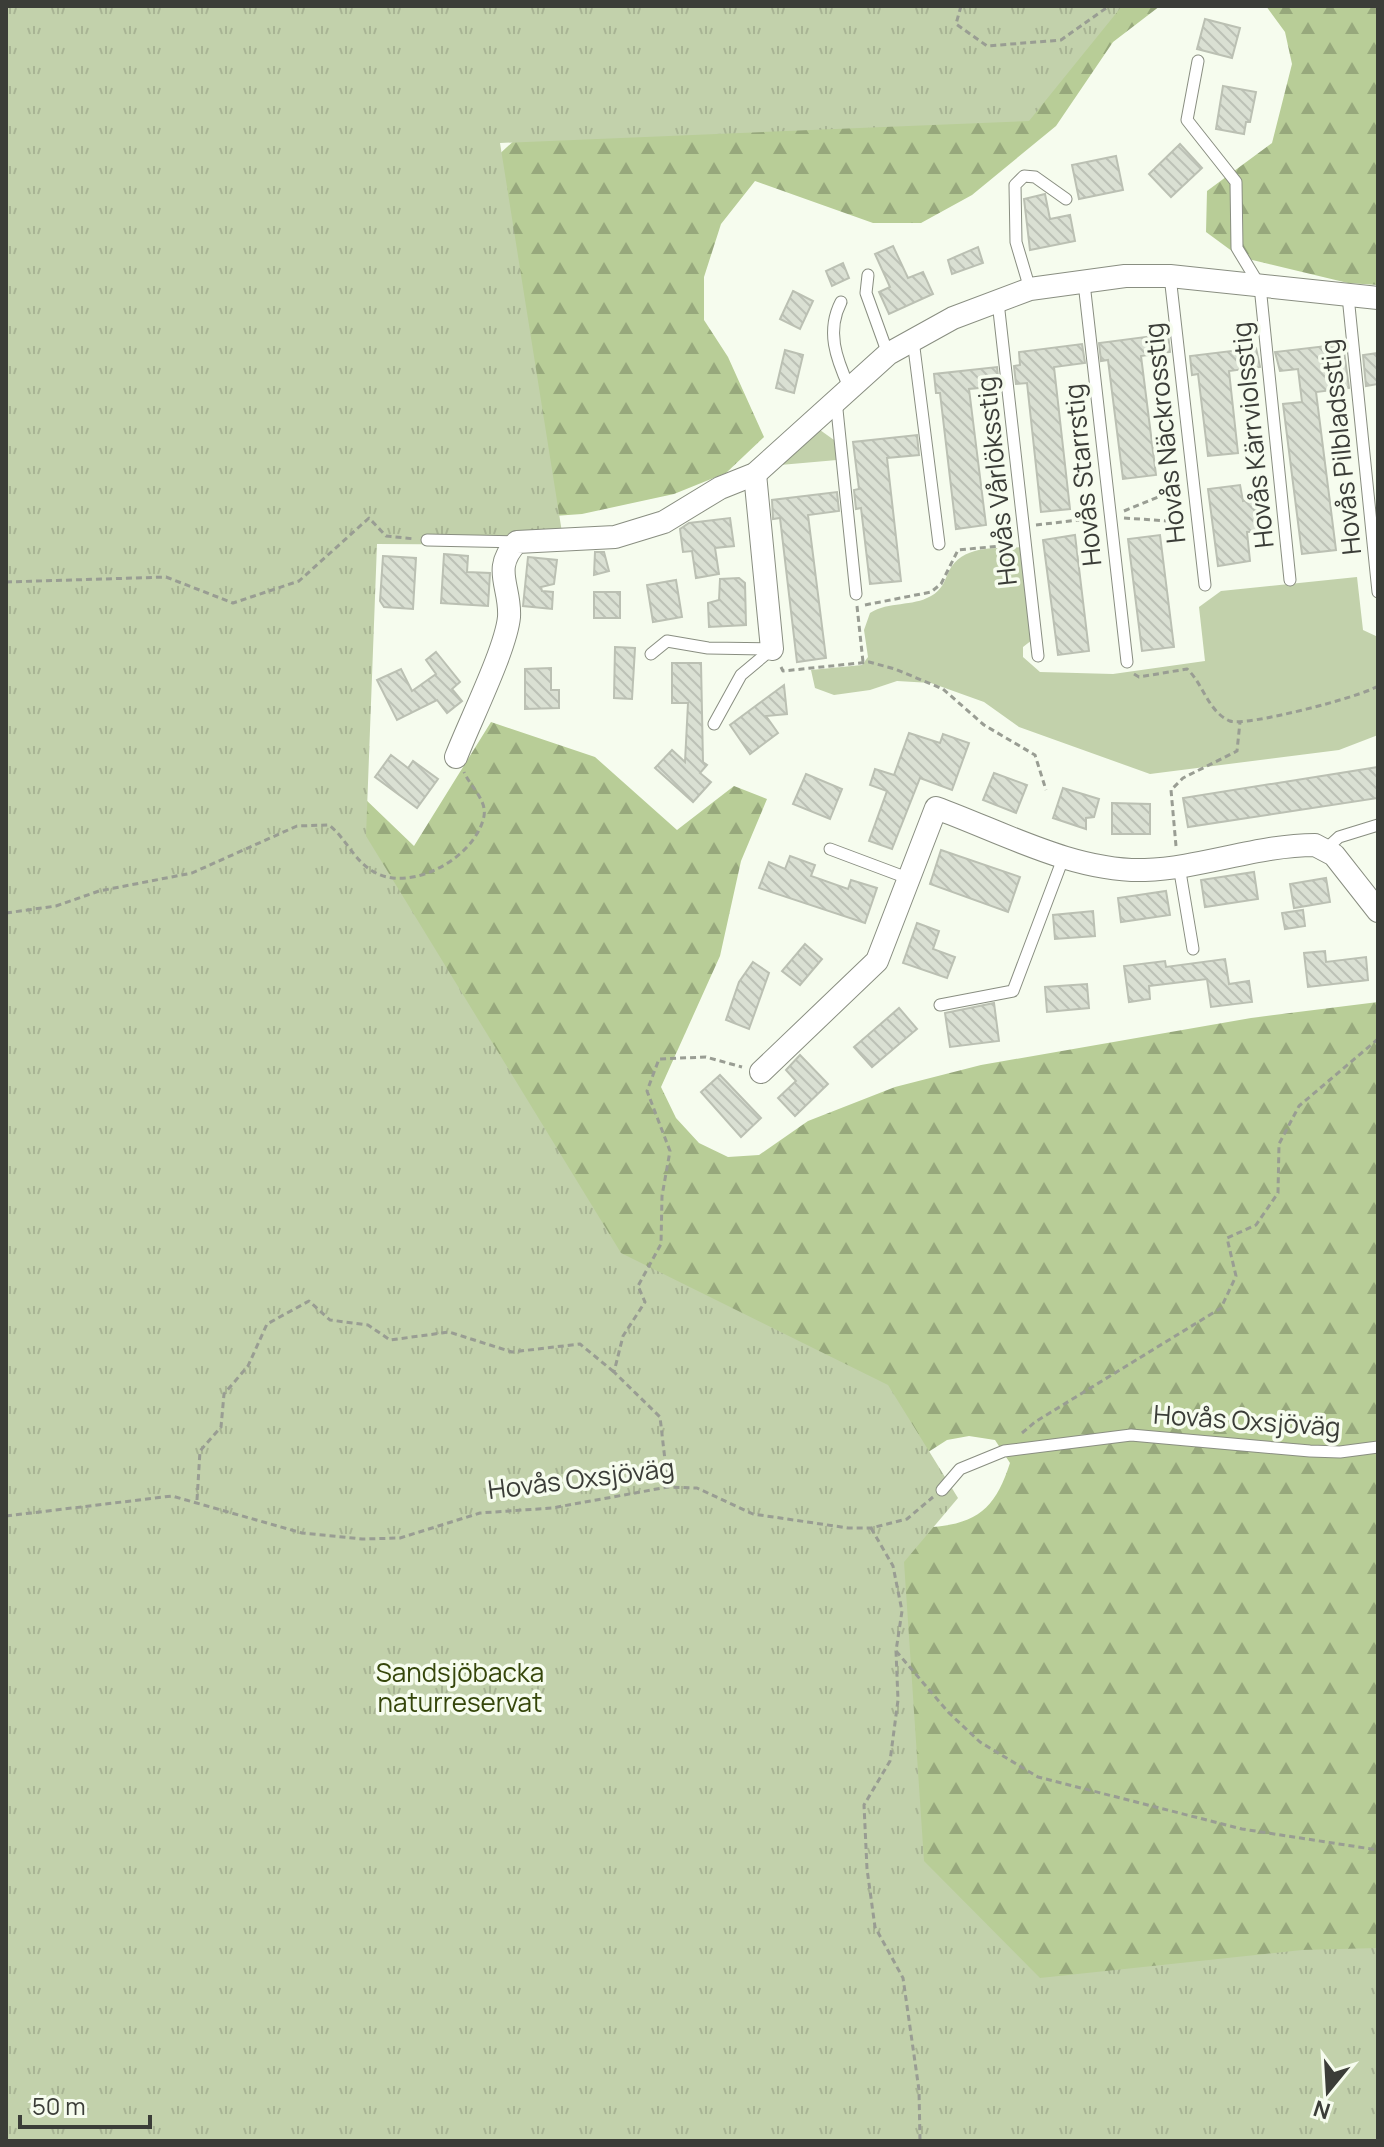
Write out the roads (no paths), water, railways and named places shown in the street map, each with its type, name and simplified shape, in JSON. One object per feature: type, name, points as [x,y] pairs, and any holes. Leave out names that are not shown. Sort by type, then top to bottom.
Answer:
[{"type":"street","points":[[456,757],[509,618],[504,556],[517,542],[615,537],[643,530],[720,488],[755,474],[888,354],[953,318],[1030,289],[1125,276],[1170,276],[1378,298]]},
{"type":"street","points":[[755,474],[772,649]]},
{"type":"street","points":[[761,1072],[877,961],[936,808],[1064,856],[1128,870],[1179,866],[1298,845],[1326,849],[1378,911]]},
{"type":"lane","points":[[1198,61],[1187,120],[1236,182],[1239,200],[1237,248],[1260,286]]},
{"type":"lane","points":[[1030,289],[1016,242],[1015,185],[1024,176],[1035,177],[1066,199]]},
{"type":"lane","points":[[868,275],[866,293],[888,354]]},
{"type":"lane","name":"Hovås Näckrosstig","points":[[1170,276],[1205,585]]},
{"type":"lane","name":"Hovås Starrstig","points":[[1084,283],[1127,662]]},
{"type":"lane","name":"Hovås Kärrviolsstig","points":[[1260,286],[1290,580]]},
{"type":"lane","name":"Hovås Pilbladsstig","points":[[1348,296],[1378,592]]},
{"type":"lane","points":[[841,302],[832,327],[843,393],[856,600]]},
{"type":"lane","name":"Hovås Vårlöksstig","points":[[998,302],[1038,656]]},
{"type":"lane","points":[[913,340],[939,544]]},
{"type":"lane","points":[[427,540],[517,542]]},
{"type":"lane","points":[[651,654],[667,641],[708,648],[772,649]]},
{"type":"lane","points":[[714,724],[741,675],[772,649]]},
{"type":"lane","points":[[1326,849],[1339,837],[1378,825]]},
{"type":"lane","points":[[830,849],[910,879]]},
{"type":"lane","points":[[940,1005],[1013,991],[1064,856]]},
{"type":"lane","points":[[1179,866],[1193,949]]},
{"type":"lane","name":"Hovås Oxsjöväg","points":[[942,1490],[960,1469],[1004,1451],[1131,1435],[1310,1451],[1340,1452],[1378,1447]]},
{"type":"park label","name":"Sandsjöbacka naturreservat","points":[[460,1688]]}]
